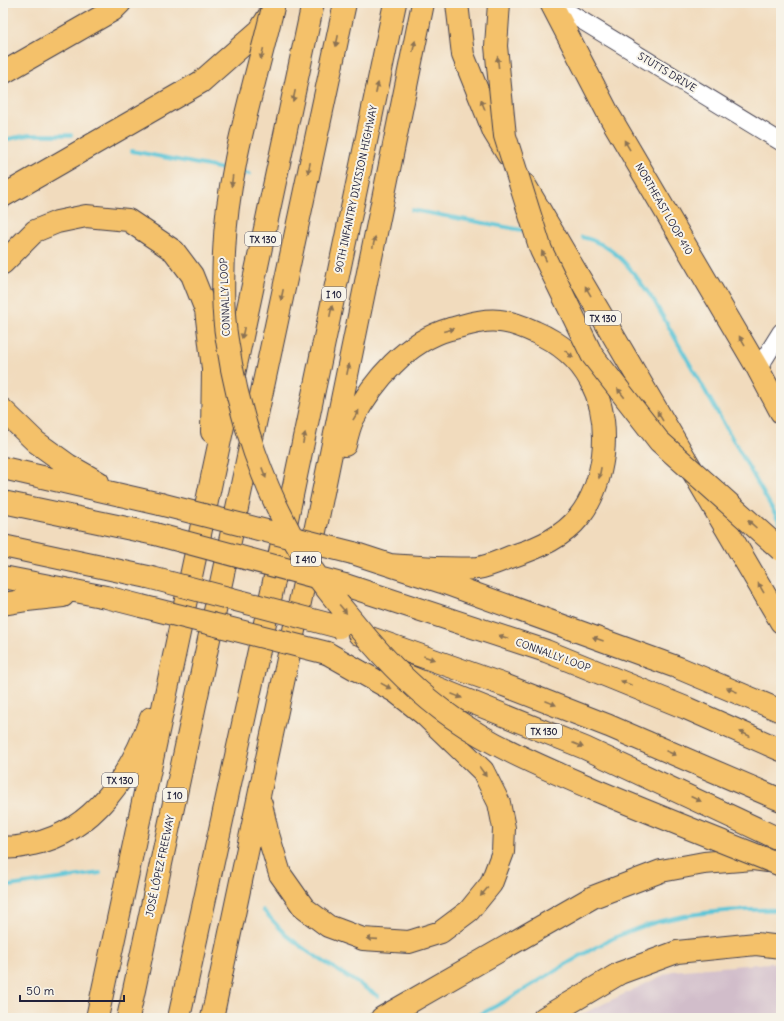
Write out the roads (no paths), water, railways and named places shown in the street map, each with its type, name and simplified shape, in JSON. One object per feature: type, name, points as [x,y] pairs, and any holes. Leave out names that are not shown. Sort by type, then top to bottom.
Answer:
[{"type":"main road","points":[[3,73],[113,10],[120,3]]},
{"type":"main road","points":[[3,196],[201,82],[260,30],[275,3]]},
{"type":"main road","name":"CONNALLY LOOP","points":[[275,3],[235,159],[224,250],[226,338],[237,396],[273,497],[304,557],[332,596],[380,653],[434,703],[454,719],[531,762],[669,821],[779,864]]},
{"type":"main road","name":"TX 130","points":[[3,847],[13,848],[45,842],[72,830],[96,812],[118,784],[145,735],[175,649],[313,3]]},
{"type":"main road","name":"JOSÉ LÓPEZ FREEWAY","points":[[128,1018],[345,3]]},
{"type":"main road","name":"90TH INFANTRY DIVISION HIGHWAY","points":[[180,1018],[273,586],[395,3]]},
{"type":"main road","points":[[212,1018],[318,517],[423,3]]},
{"type":"main road","name":"TX 130","points":[[456,3],[463,55],[494,132],[781,622]]},
{"type":"main road","points":[[499,3],[496,46],[505,136],[541,250],[592,355],[659,441],[781,550]]},
{"type":"main road","name":"NORTHEAST LOOP 410","points":[[552,3],[609,115],[758,369],[781,412]]},
{"type":"main road","points":[[3,263],[35,231],[57,222],[86,216],[128,220],[174,251],[192,275],[206,310],[213,369],[213,475]]},
{"type":"main road","points":[[318,517],[353,420],[388,369],[421,342],[441,332],[484,321],[495,321],[518,324],[544,335],[557,344],[578,362],[588,375],[598,395],[604,416],[605,438],[600,476],[591,499],[578,518],[561,534],[541,546],[479,568],[427,568],[390,565]]},
{"type":"main road","points":[[3,410],[36,442],[68,465],[89,478],[127,496]]},
{"type":"main road","points":[[3,468],[160,504],[353,553],[442,582],[680,668],[781,711]]},
{"type":"main road","name":"CONNALLY LOOP","points":[[3,502],[155,534],[345,585],[546,651],[686,708],[781,750]]},
{"type":"main road","points":[[3,546],[148,576],[339,627],[504,685],[609,726],[781,800]]},
{"type":"main road","points":[[3,577],[106,597]]},
{"type":"main road","name":"TX 130","points":[[3,604],[74,595],[106,597],[408,676],[585,748],[781,840]]},
{"type":"main road","points":[[97,1018],[175,649]]},
{"type":"main road","points":[[260,795],[267,831],[280,874],[304,908],[328,926],[363,939],[409,942],[441,932],[469,911],[491,884],[503,852],[504,828],[499,803],[484,771],[425,715],[396,692],[327,654]]},
{"type":"main road","points":[[382,1018],[593,897],[661,871],[704,863],[753,859],[779,864]]},
{"type":"main road","points":[[544,1018],[620,973],[677,952],[756,944],[781,947]]},
{"type":"street","name":"STUTTS DRIVE","points":[[552,3],[781,142]]},
{"type":"street","points":[[758,369],[781,332]]},
{"type":"waterway","points":[[3,140],[29,135],[71,135]]},
{"type":"waterway","points":[[132,151],[228,170]]},
{"type":"waterway","points":[[241,172],[249,174]]},
{"type":"waterway","points":[[412,210],[522,230]]},
{"type":"waterway","points":[[582,237],[605,246],[615,253],[632,271],[654,301],[781,524]]},
{"type":"waterway","points":[[3,887],[100,873]]},
{"type":"waterway","points":[[263,910],[286,935],[307,951],[378,996]]},
{"type":"waterway","points":[[473,1018],[586,952],[625,933],[644,926],[663,920],[702,913],[741,910],[781,910]]}]
